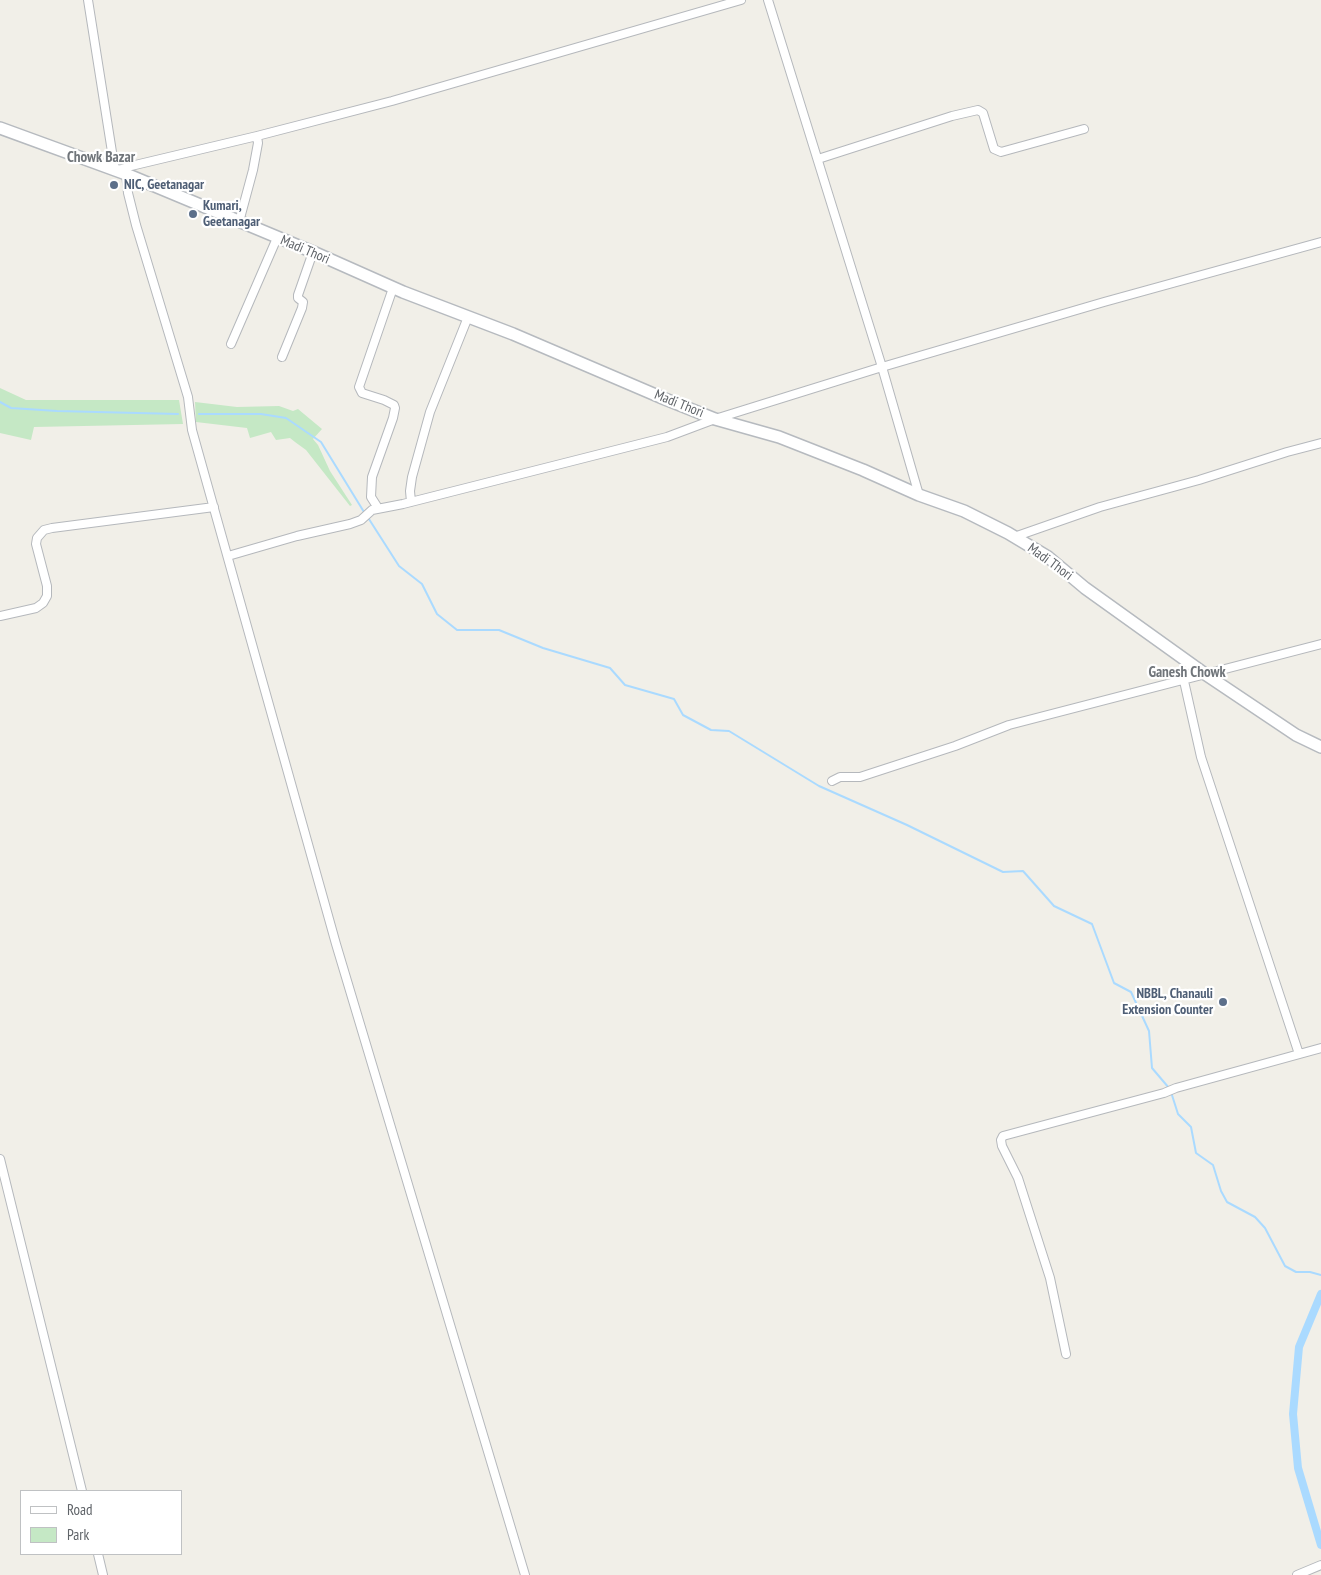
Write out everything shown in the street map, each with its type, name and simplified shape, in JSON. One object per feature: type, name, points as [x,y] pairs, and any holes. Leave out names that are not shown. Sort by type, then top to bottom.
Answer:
[{"type":"main road","name":"Madi Thori","points":[[0,128],[21,134],[120,173],[313,252],[393,288],[513,334],[715,419],[779,437],[863,470],[919,495],[964,511],[1048,557],[1085,588],[1205,674],[1296,735],[1321,747]]},
{"type":"street","points":[[88,0],[120,173],[128,193],[188,397],[192,430],[339,953],[525,1575]]},
{"type":"street","points":[[120,173],[131,166],[258,136],[392,101],[741,0]]},
{"type":"street","points":[[768,0],[882,367],[919,495]]},
{"type":"street","points":[[818,159],[952,116],[978,110],[983,113],[994,149],[1001,152],[1084,129]]},
{"type":"street","points":[[240,222],[253,170],[258,136]]},
{"type":"street","points":[[230,344],[277,238]]},
{"type":"street","points":[[228,556],[297,536],[350,524],[361,520],[375,509],[411,502],[667,437],[715,419],[882,367],[1104,302],[1321,242]]},
{"type":"street","points":[[282,357],[304,302],[298,296],[313,252]]},
{"type":"street","points":[[375,509],[371,497],[372,477],[395,408],[384,400],[362,393],[359,387],[393,288]]},
{"type":"street","points":[[411,502],[412,477],[430,412],[468,317]]},
{"type":"street","points":[[1014,537],[1100,507],[1199,480],[1287,452],[1321,444]]},
{"type":"street","points":[[0,616],[36,608],[43,603],[47,596],[47,586],[36,544],[37,538],[44,530],[214,507]]},
{"type":"street","points":[[832,781],[840,777],[860,777],[955,746],[1009,725],[1321,644]]},
{"type":"street","points":[[1184,680],[1201,757],[1300,1054]]},
{"type":"street","points":[[1066,1354],[1050,1278],[1018,1178],[1002,1146],[1001,1140],[1003,1136],[1321,1048]]},
{"type":"street","points":[[0,1159],[1,1171],[82,1490]]},
{"type":"street","points":[[98,1555],[103,1575]]},
{"type":"street","points":[[1296,1575],[1321,1565]]},
{"type":"green space","points":[[0,388],[26,400],[179,400],[183,424],[34,427],[31,440],[0,433]]},
{"type":"green space","points":[[195,402],[237,407],[279,406],[293,411],[298,409],[322,429],[313,439],[318,445],[330,471],[352,505],[350,506],[306,450],[290,438],[276,440],[271,432],[250,438],[247,428],[196,422]]},
{"type":"waterway","points":[[0,402],[11,408],[178,414]]},
{"type":"waterway","points":[[199,414],[261,414],[286,418],[321,442],[364,512]]},
{"type":"waterway","points":[[367,516],[399,566],[422,584],[437,614],[457,630],[499,630],[543,648],[610,668],[625,685],[674,699],[683,715],[711,730],[729,731],[819,786],[907,825],[1003,872],[1023,871],[1054,906],[1092,924],[1114,983],[1131,992],[1149,1031],[1152,1068],[1169,1088]]},
{"type":"waterway","points":[[1171,1092],[1178,1114],[1191,1127],[1196,1153],[1213,1165],[1221,1191],[1227,1202],[1255,1217],[1265,1228],[1285,1266],[1296,1272],[1310,1272],[1321,1275]]},
{"type":"waterway","points":[[1321,1294],[1299,1347],[1293,1414],[1298,1468],[1321,1545]]},
{"type":"place","name":"NIC, Geetanagar","points":[[114,185]]},
{"type":"place","name":"Kumari, Geetanagar","points":[[193,214]]},
{"type":"place","name":"NBBL, Chanauli Extension Counter","points":[[1223,1002]]},
{"type":"district","name":"Chowk Bazar","points":[[101,158]]},
{"type":"district","name":"Ganesh Chowk","points":[[1187,673]]}]
